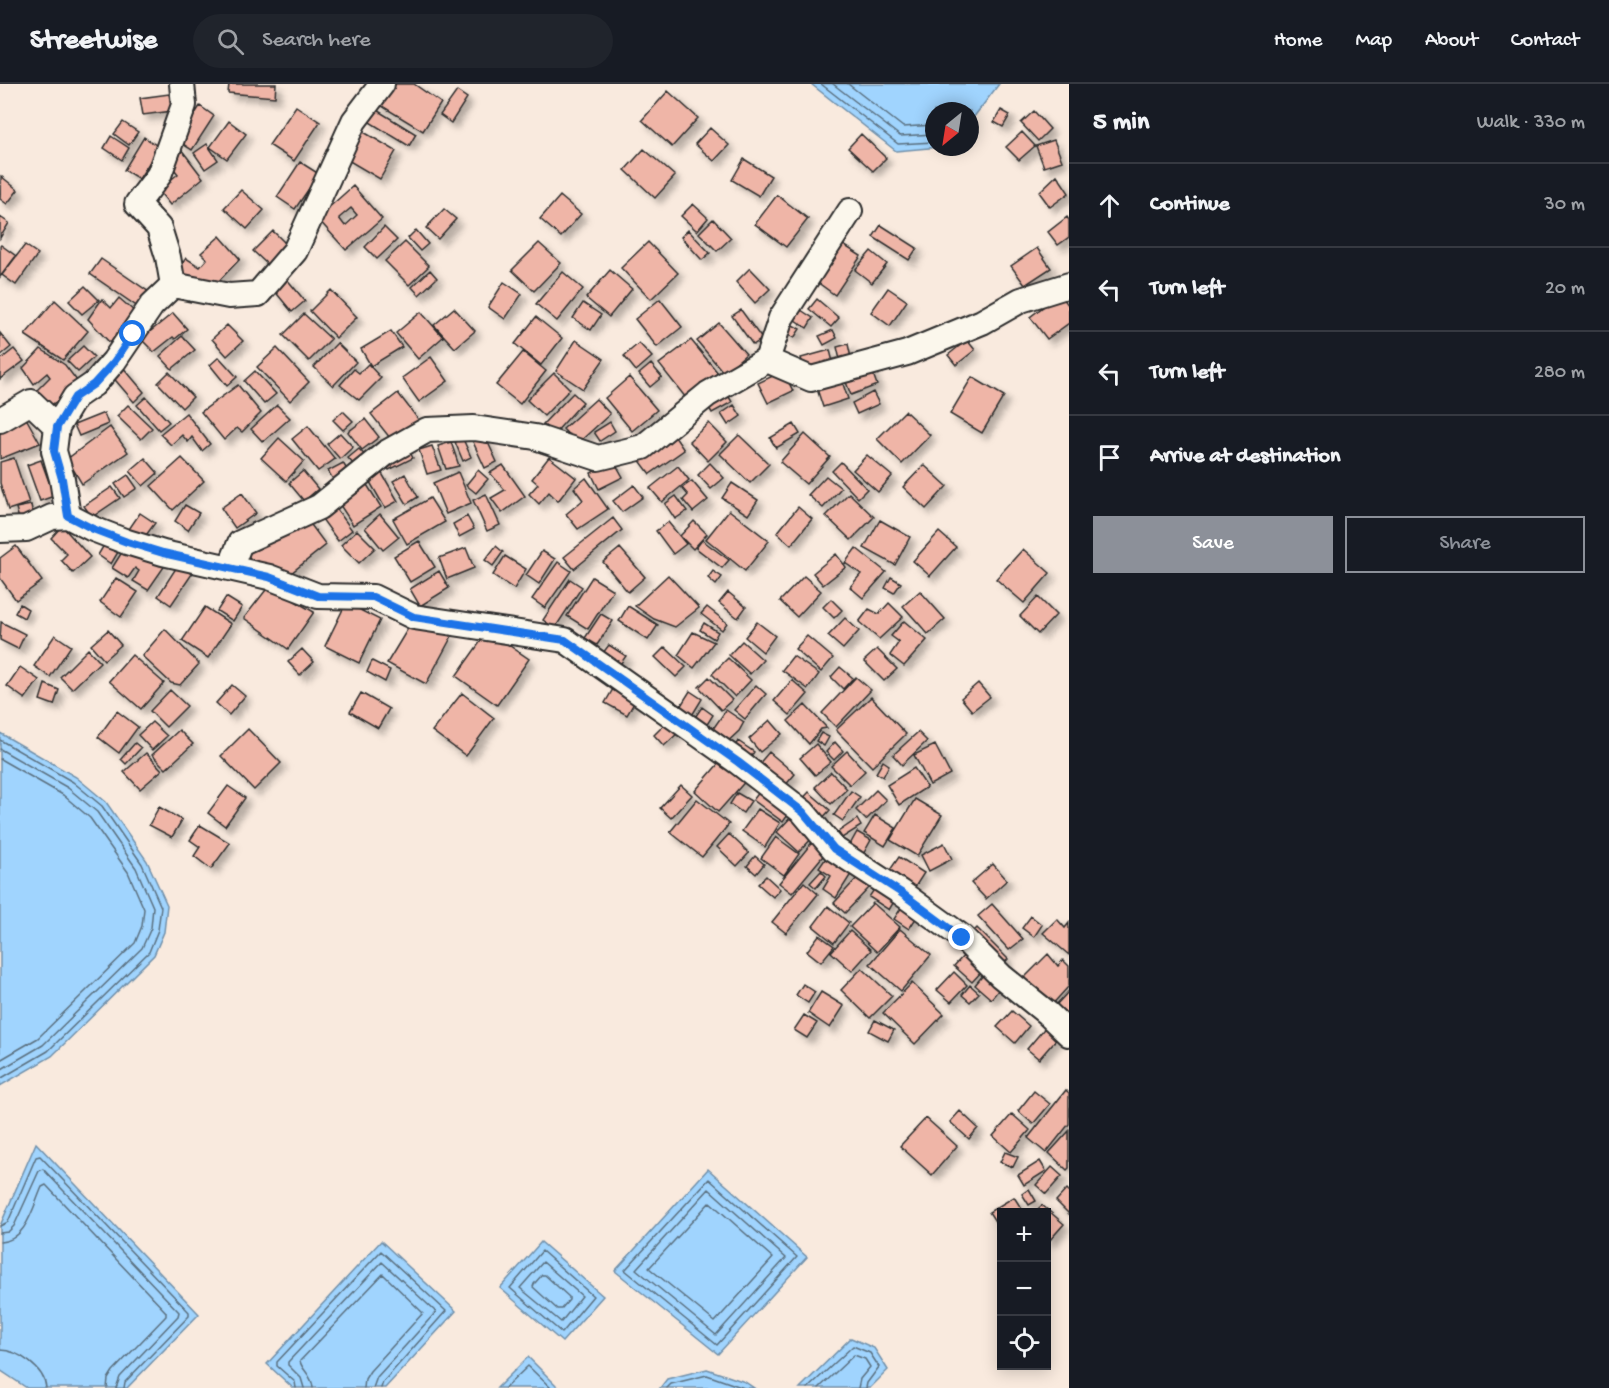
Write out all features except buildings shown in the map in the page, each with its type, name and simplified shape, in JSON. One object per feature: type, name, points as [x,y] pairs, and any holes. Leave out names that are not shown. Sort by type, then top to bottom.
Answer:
[{"type":"street","points":[[173,285],[168,257],[159,228],[137,204],[159,175],[184,105],[182,84]]},
{"type":"street","points":[[173,285],[229,296],[258,294],[295,251],[354,121],[382,84]]},
{"type":"street","points":[[230,568],[240,543],[319,507],[386,453],[427,430],[474,428],[535,438],[598,458],[643,447],[708,394],[767,360],[781,318],[850,211]]},
{"type":"street","points":[[68,516],[62,479],[54,451],[57,427],[75,397],[94,384],[114,362],[152,305],[173,285]]},
{"type":"street","points":[[767,360],[811,379],[907,353],[982,322],[1021,300],[1069,285]]},
{"type":"street","points":[[0,420],[31,402],[57,427]]},
{"type":"street","points":[[0,530],[26,529],[52,517],[68,516],[93,529],[127,542],[163,553],[269,577],[318,596],[373,597],[414,617],[565,640],[738,762],[803,812],[834,849],[900,892],[962,938],[1001,976],[1069,1034]]},
{"type":"water","points":[[811,84],[999,84],[979,110],[979,102],[925,102],[925,148],[896,151]]},
{"type":"water","points":[[0,733],[76,777],[106,802],[147,861],[167,905],[164,932],[154,955],[52,1056],[0,1086]]},
{"type":"water","points":[[36,1143],[199,1314],[127,1388],[27,1388],[0,1370],[0,1226]]},
{"type":"water","points":[[708,1169],[807,1257],[718,1354],[615,1271]]},
{"type":"water","points":[[381,1241],[456,1311],[385,1388],[293,1388],[267,1364]]},
{"type":"water","points":[[541,1242],[603,1296],[562,1342],[500,1288]]},
{"type":"water","points":[[851,1338],[874,1348],[888,1370],[870,1388],[800,1388]]},
{"type":"water","points":[[528,1357],[559,1388],[497,1388]]},
{"type":"water","points":[[707,1369],[745,1382],[754,1388],[660,1388],[667,1379]]},
{"type":"route","points":[[133,334],[114,362],[94,384],[75,397],[57,427],[54,451],[62,479],[68,516],[93,529],[127,542],[163,553],[269,577],[318,596],[373,597],[414,617],[454,625],[565,640],[738,762],[803,812],[834,849],[900,892],[962,938]]}]
